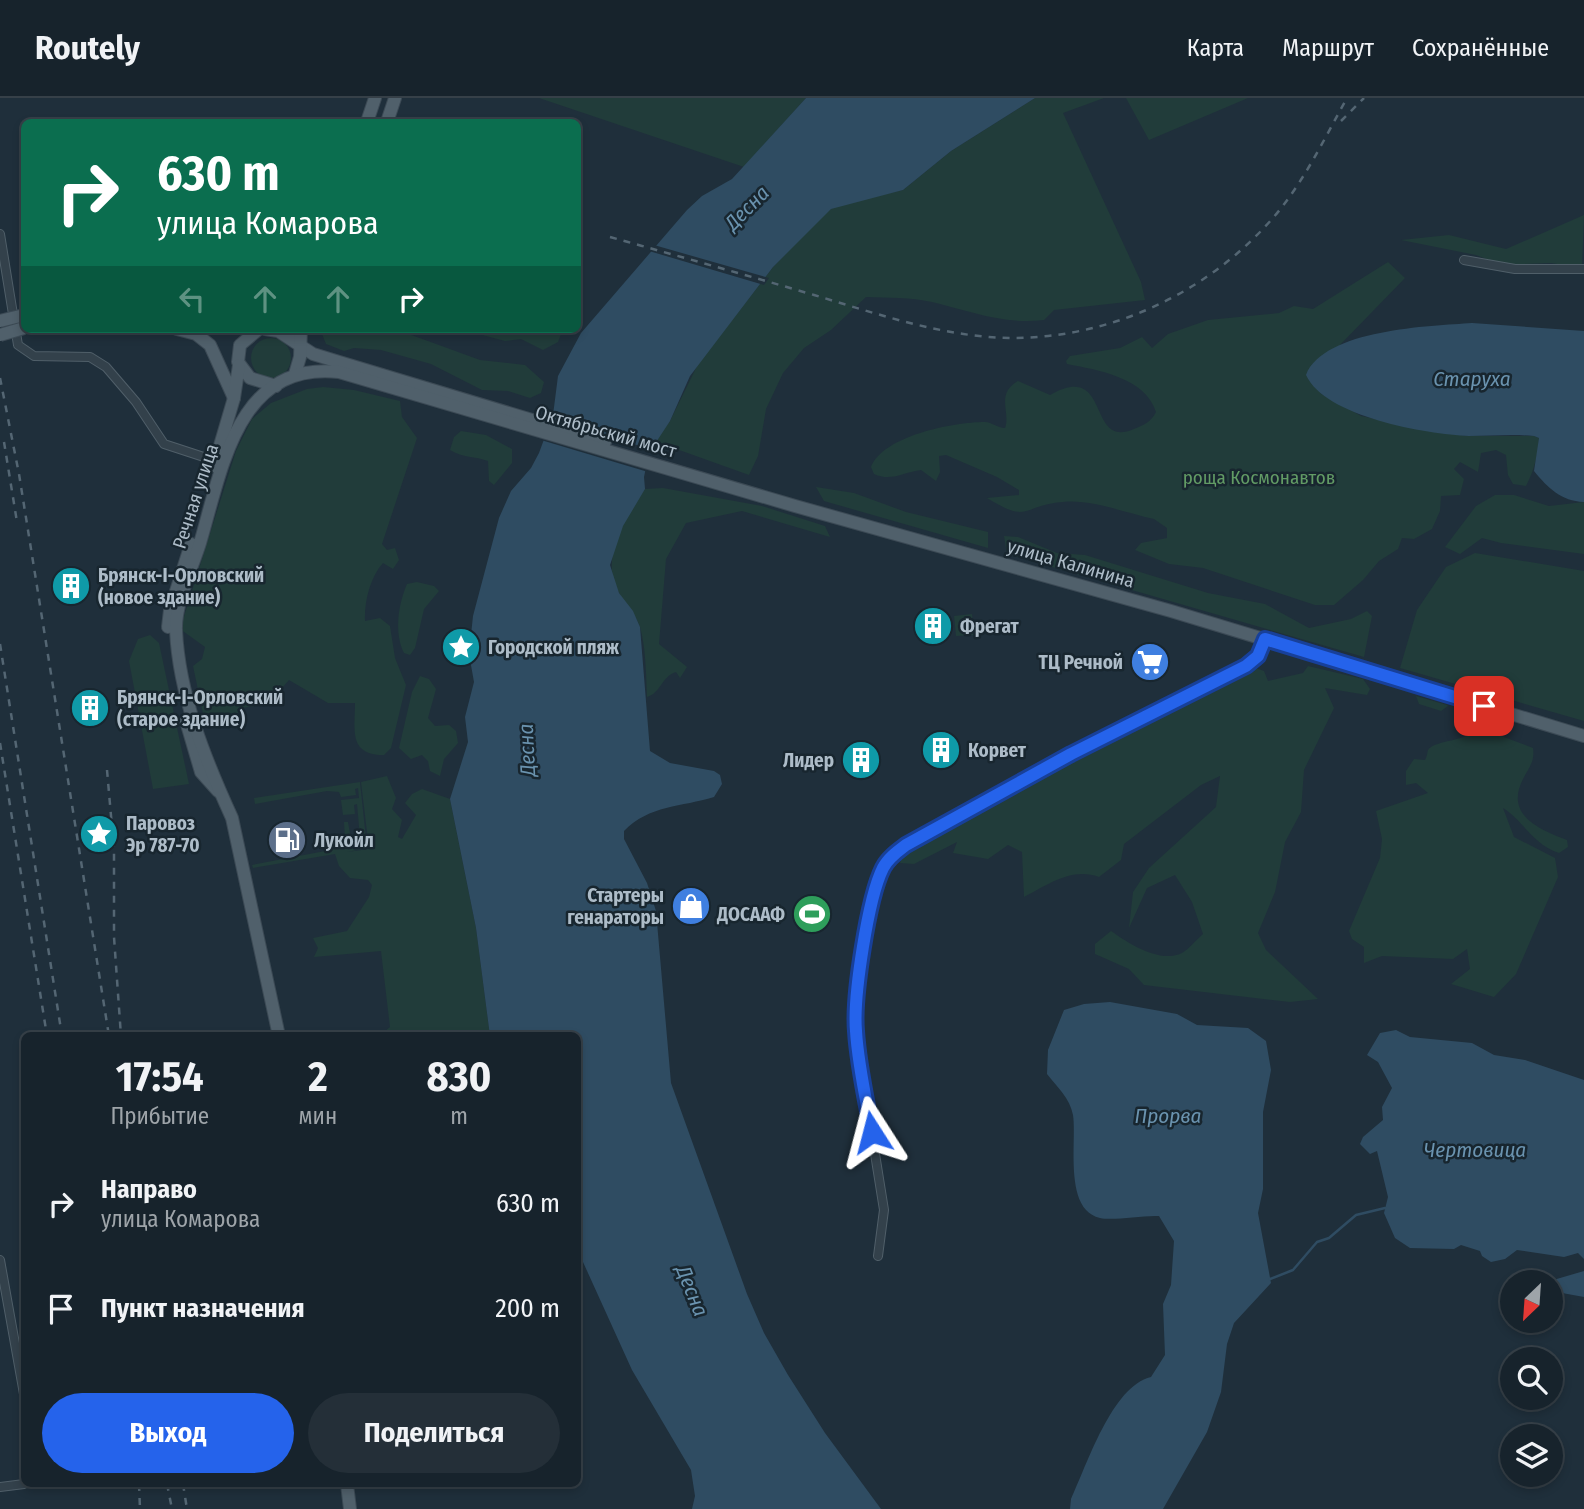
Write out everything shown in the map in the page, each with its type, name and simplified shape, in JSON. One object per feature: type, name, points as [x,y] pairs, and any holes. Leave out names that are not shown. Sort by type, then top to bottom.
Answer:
[{"type":"main road","points":[[368,119],[375,98]]},
{"type":"main road","points":[[388,119],[395,98]]},
{"type":"main road","points":[[0,321],[21,317]]},
{"type":"main road","points":[[0,335],[21,329]]},
{"type":"main road","points":[[192,333],[210,345],[234,398]]},
{"type":"main road","points":[[200,333],[212,338],[239,363],[250,378],[276,386]]},
{"type":"main road","name":"Речная улица","points":[[254,333],[240,345],[234,398],[170,610],[168,625],[174,666],[198,765],[205,779],[220,793],[232,818],[278,1032]]},
{"type":"main road","points":[[280,333],[313,354],[408,388]]},
{"type":"main road","points":[[301,333],[300,357],[295,374],[308,371],[339,372],[408,388]]},
{"type":"main road","name":"Речная улица","points":[[220,793],[220,786],[203,757],[184,678],[176,621],[239,424],[256,401],[295,374]]},
{"type":"main road","name":"Октябрьский мост","points":[[408,388],[796,503]]},
{"type":"main road","name":"улица Калинина","points":[[796,503],[1265,639],[1584,736]]},
{"type":"main road","points":[[347,1487],[349,1509]]},
{"type":"street","points":[[0,234],[18,345],[34,356],[90,357],[106,367],[121,384],[164,444],[216,461]]},
{"type":"street","points":[[1464,260],[1515,269],[1584,269]]},
{"type":"street","points":[[878,1256],[884,1209],[855,1029],[867,927],[884,866],[906,845],[995,794],[1246,666],[1258,656],[1265,639]]},
{"type":"street","points":[[0,1260],[21,1378]]},
{"type":"street","points":[[0,1487],[21,1484]]},
{"type":"green space","points":[[539,98],[806,98],[744,167]]},
{"type":"green space","points":[[1035,98],[1104,98],[1063,113],[1141,282],[1145,300],[1054,310],[1044,320],[1015,321],[924,300],[866,297],[831,330],[804,348],[783,373],[766,409],[758,456],[749,475],[654,441],[670,421],[698,364],[773,267],[815,222],[831,209],[843,204],[903,190],[951,151]]},
{"type":"green space","points":[[1126,98],[1248,98],[1149,140]]},
{"type":"green space","points":[[1584,215],[1582,268],[1551,263],[1502,265],[1476,255],[1401,240],[1449,235],[1506,249]]},
{"type":"green space","name":"роща Космонавтов","points":[[1388,262],[1405,278],[1337,348],[1318,359],[1320,393],[1361,416],[1420,428],[1466,436],[1534,436],[1539,438],[1538,451],[1526,486],[1513,484],[1508,475],[1506,455],[1496,450],[1481,453],[1478,472],[1460,462],[1454,469],[1464,479],[1460,495],[1441,496],[1440,511],[1432,529],[1414,539],[1402,538],[1398,549],[1379,561],[1363,580],[1334,605],[1315,605],[1203,568],[1169,564],[1135,550],[1141,543],[1167,538],[1167,528],[1154,519],[1097,504],[1074,502],[1049,504],[1019,512],[1001,506],[987,498],[1019,495],[1019,490],[997,477],[946,455],[939,456],[940,472],[936,481],[921,470],[886,477],[874,474],[871,467],[878,456],[889,447],[920,433],[955,425],[988,422],[1005,428],[1005,398],[1011,386],[1018,381],[1050,395],[1069,387],[1083,388],[1091,396],[1109,428],[1119,432],[1134,429],[1147,423],[1156,412],[1150,400],[1142,391],[1119,377],[1067,364],[1070,356],[1120,348],[1142,337],[1152,348],[1168,334],[1208,320],[1279,313],[1294,306],[1313,309]]},
{"type":"green space","points":[[322,333],[406,333],[480,360],[525,365],[544,382],[541,393],[530,398],[508,391],[482,390],[431,364],[381,350],[354,348],[344,351],[326,344]]},
{"type":"green space","points":[[475,333],[561,333],[558,342],[543,350],[521,339],[505,341]]},
{"type":"green space","points":[[271,338],[285,344],[291,358],[285,372],[271,378],[257,372],[251,358],[257,344]]},
{"type":"green space","points":[[323,387],[354,390],[400,401],[402,417],[417,438],[382,544],[387,550],[395,548],[399,560],[393,569],[383,563],[378,569],[371,583],[366,606],[365,621],[380,618],[390,626],[395,658],[406,685],[391,748],[384,755],[372,754],[359,746],[355,731],[355,703],[328,703],[289,680],[268,704],[242,708],[230,724],[206,728],[193,666],[202,659],[205,647],[180,629],[236,451],[252,419],[271,403],[307,389]]},
{"type":"green space","points":[[461,431],[486,435],[512,449],[512,463],[494,485],[489,481],[488,461],[450,450],[454,437]]},
{"type":"green space","points":[[816,487],[854,493],[906,512],[988,532],[988,548],[824,501]]},
{"type":"green space","points":[[663,488],[762,506],[825,526],[830,537],[742,511],[686,523],[666,559],[659,644],[687,667],[680,678],[676,672],[671,674],[647,697],[645,653],[640,627],[617,589],[612,564],[623,524],[637,500],[645,489]]},
{"type":"green space","points":[[1495,495],[1514,495],[1549,506],[1584,502],[1584,554],[1482,538],[1460,554],[1445,547],[1476,506]]},
{"type":"green space","points":[[1004,536],[1018,537],[1057,553],[1085,555],[1208,593],[1265,604],[1309,628],[1351,619],[1367,611],[1372,616],[1364,657],[1007,554]]},
{"type":"green space","points":[[1475,553],[1584,571],[1584,721],[1400,668],[1417,610],[1446,567]]},
{"type":"green space","points":[[417,582],[434,586],[439,591],[424,609],[415,648],[410,655],[404,653],[401,645],[398,619],[407,584]]},
{"type":"green space","points":[[972,614],[974,635],[956,636],[954,616]]},
{"type":"green space","points":[[150,635],[159,643],[189,784],[153,789],[129,661],[138,639]]},
{"type":"green space","points":[[1308,666],[1363,679],[1370,689],[1367,695],[1325,688],[1334,708],[1304,770],[1301,812],[1285,842],[1275,892],[1258,933],[1266,950],[1318,999],[1290,1002],[1144,985],[1129,969],[1095,954],[1095,944],[1111,931],[1145,951],[1164,956],[1182,953],[1203,934],[1192,902],[1175,875],[1147,888],[1129,928],[1133,892],[1149,868],[1216,807],[1220,776],[1201,785],[1124,844],[1121,860],[1099,877],[1089,874],[1069,876],[1024,897],[1022,852],[1008,845],[988,859],[953,853],[957,842],[914,864],[900,863],[904,851],[1253,667],[1264,671],[1268,681],[1303,673]]},
{"type":"green space","points":[[420,676],[429,679],[436,689],[428,718],[435,726],[449,725],[456,731],[458,743],[444,759],[440,776],[430,771],[428,761],[422,755],[411,759],[399,748],[412,692]]},
{"type":"green space","points":[[1416,696],[1448,706],[1441,711],[1419,704]]},
{"type":"green space","points":[[1480,728],[1533,748],[1532,761],[1518,792],[1518,803],[1528,820],[1567,840],[1568,847],[1559,853],[1549,849],[1503,808],[1514,837],[1555,858],[1558,877],[1516,974],[1494,997],[1451,984],[1470,969],[1467,949],[1453,959],[1382,956],[1364,963],[1364,947],[1352,939],[1349,931],[1380,858],[1382,839],[1376,811],[1428,793],[1416,783],[1406,785],[1406,771],[1414,759],[1425,760],[1428,750],[1437,744],[1468,736]]},
{"type":"green space","points":[[387,776],[396,798],[392,809],[402,820],[398,837],[402,839],[416,815],[405,803],[412,794],[422,789],[450,799],[476,928],[489,1032],[384,1032],[390,1027],[381,951],[314,957],[318,948],[313,938],[347,931],[369,897],[372,885],[368,880],[350,878],[339,866],[335,854],[253,868],[252,865],[341,848],[345,840],[344,822],[348,822],[351,839],[360,838],[357,804],[354,805],[355,814],[343,815],[341,800],[359,798],[358,788],[355,789],[356,795],[341,797],[339,792],[327,791],[255,804],[254,798],[360,782],[367,848],[347,852],[369,849],[361,782]]},
{"type":"water","name":"Десна","points":[[806,98],[1035,98],[951,151],[903,190],[831,209],[773,267],[690,376],[670,421],[649,453],[644,477],[645,489],[623,526],[610,565],[619,593],[633,611],[640,627],[650,751],[670,763],[714,771],[720,775],[722,784],[714,797],[655,811],[634,822],[624,831],[624,839],[647,883],[656,911],[671,1083],[747,1294],[764,1333],[825,1433],[881,1509],[692,1509],[695,1496],[691,1470],[632,1370],[581,1258],[581,1032],[489,1032],[476,928],[450,799],[468,742],[465,717],[474,682],[469,654],[473,616],[499,518],[511,491],[531,468],[539,453],[553,415],[558,376],[581,333],[687,210],[702,196],[732,179]]},
{"type":"water","name":"Старуха","points":[[1472,323],[1584,331],[1584,502],[1568,499],[1556,492],[1534,471],[1539,438],[1526,435],[1450,435],[1378,420],[1333,402],[1317,390],[1306,375],[1317,360],[1334,348],[1356,339],[1406,329]]},
{"type":"water","name":"Прорва","points":[[1110,1002],[1177,1014],[1197,1025],[1248,1028],[1266,1041],[1271,1070],[1263,1112],[1263,1189],[1258,1213],[1271,1283],[1234,1323],[1227,1344],[1221,1392],[1207,1432],[1163,1509],[1070,1509],[1071,1499],[1085,1467],[1113,1411],[1137,1383],[1151,1377],[1165,1355],[1163,1304],[1171,1285],[1174,1241],[1159,1216],[1100,1218],[1088,1212],[1081,1202],[1074,1173],[1073,1115],[1063,1093],[1047,1074],[1048,1050],[1064,1010],[1084,1004]]},
{"type":"water","name":"Чертовица","points":[[1396,1030],[1410,1037],[1472,1043],[1494,1055],[1525,1060],[1584,1080],[1584,1259],[1578,1253],[1564,1257],[1517,1250],[1505,1259],[1491,1262],[1482,1256],[1480,1251],[1461,1245],[1454,1249],[1410,1248],[1395,1238],[1384,1213],[1388,1197],[1377,1151],[1370,1154],[1360,1144],[1363,1137],[1383,1120],[1382,1107],[1392,1088],[1378,1062],[1367,1055],[1380,1033]]},
{"type":"water","points":[[1584,1271],[1584,1297],[1563,1293],[1563,1277]]},
{"type":"pier","points":[[654,245],[769,278],[764,285],[649,251]]},
{"type":"pier","points":[[548,419],[654,450],[648,472],[541,440]]},
{"type":"waterway","points":[[1270,1279],[1293,1270],[1317,1242],[1329,1238],[1356,1215],[1385,1208]]},
{"type":"railway","points":[[610,237],[944,331],[989,337],[1029,338],[1068,333],[1107,324],[1180,294],[1244,247],[1272,219],[1294,191],[1347,98]]},
{"type":"railway","points":[[1341,121],[1364,98]]},
{"type":"railway","points":[[0,378],[19,474],[108,1032]]},
{"type":"railway","points":[[4,442],[17,522]]},
{"type":"railway","points":[[0,644],[61,1032]]},
{"type":"railway","points":[[0,743],[46,1032]]},
{"type":"railway","points":[[107,770],[114,850],[114,937],[121,1032]]},
{"type":"railway","points":[[139,1487],[140,1509]]},
{"type":"railway","points":[[168,1487],[172,1509]]},
{"type":"railway","points":[[183,1487],[187,1509]]},
{"type":"place","name":"Брянск-I-Орловский (новое здание)","points":[[71,586]]},
{"type":"place","name":"Фрегат","points":[[933,626]]},
{"type":"place","name":"Городской пляж","points":[[461,647]]},
{"type":"place","name":"ТЦ Речной","points":[[1150,662]]},
{"type":"place","name":"Брянск-I-Орловский (старое здание)","points":[[90,708]]},
{"type":"place","name":"Корвет","points":[[941,750]]},
{"type":"place","name":"Лидер","points":[[861,760]]},
{"type":"place","name":"Паровоз Эр 787-70","points":[[99,834]]},
{"type":"place","name":"Лукойл","points":[[287,840]]},
{"type":"place","name":"Стартеры генараторы","points":[[691,906]]},
{"type":"place","name":"ДОСААФ","points":[[812,914]]},
{"type":"route","points":[[872,1132],[855,1029],[862,963],[874,892],[884,866],[906,845],[995,794],[1246,666],[1258,656],[1265,639],[1484,706]]}]
